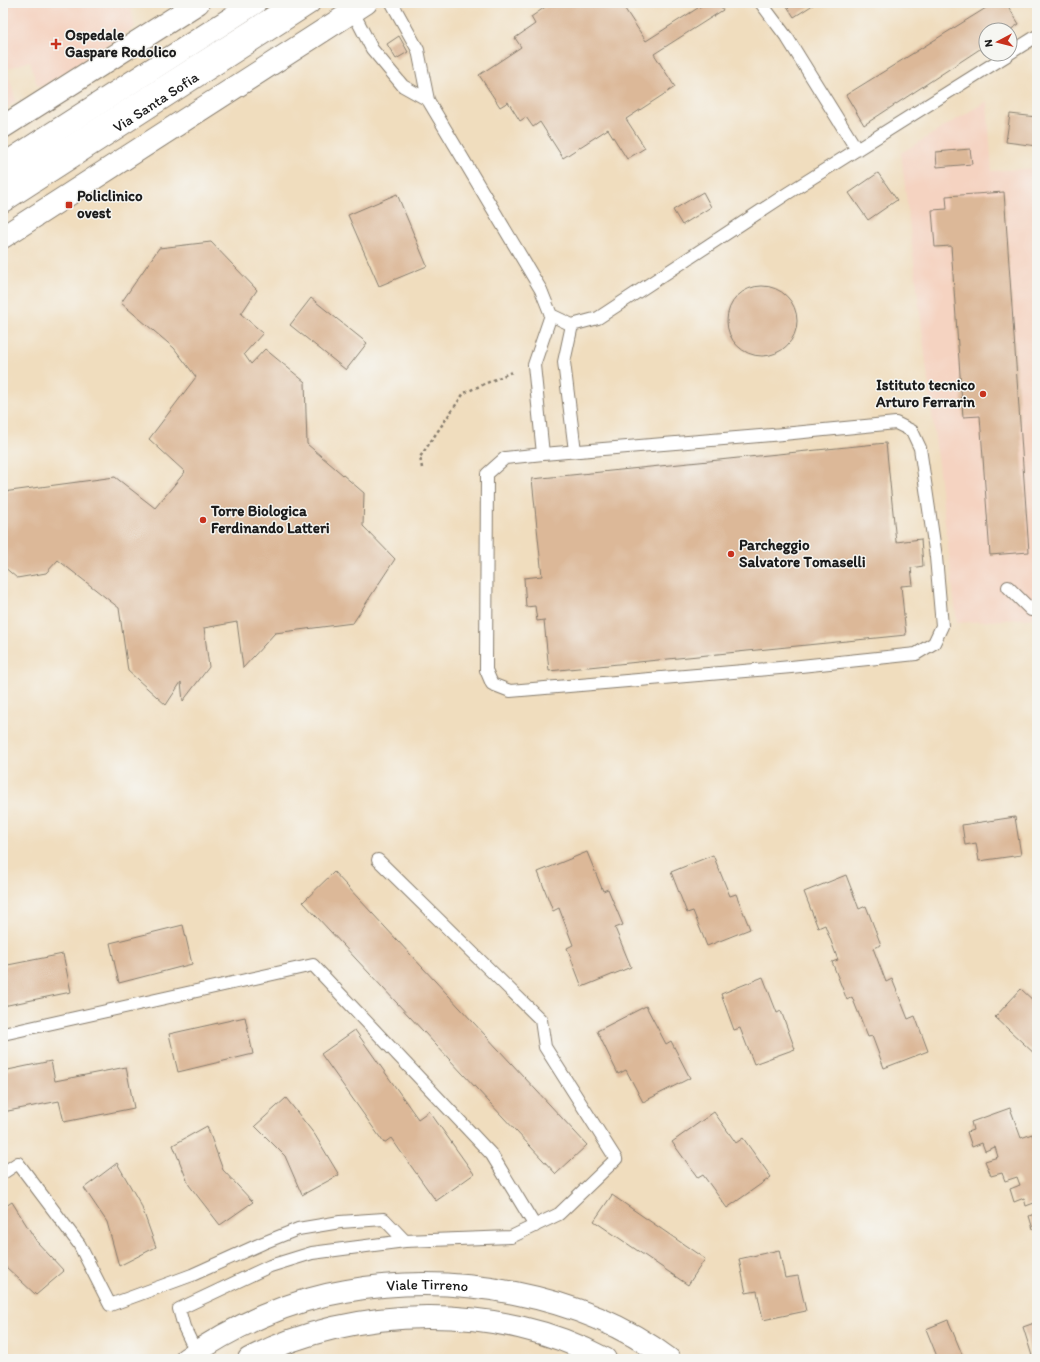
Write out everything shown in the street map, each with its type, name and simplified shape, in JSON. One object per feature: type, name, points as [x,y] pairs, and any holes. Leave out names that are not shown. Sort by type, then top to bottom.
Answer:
[{"type":"street","points":[[3,127],[198,3]]},
{"type":"street","name":"Via Santa Sofia","points":[[3,165],[255,3]]},
{"type":"street","name":"Via Santa Sofia","points":[[3,201],[309,3]]},
{"type":"street","points":[[3,237],[359,7]]},
{"type":"street","name":"Viale Tirreno","points":[[191,1356],[228,1333],[255,1320],[316,1297],[364,1288],[434,1284],[473,1287],[524,1295],[574,1309],[617,1327],[655,1348],[669,1359]]},
{"type":"street","name":"Viale Tirreno","points":[[249,1359],[288,1342],[327,1329],[390,1319],[440,1317],[493,1322],[536,1331],[566,1340],[605,1359]]},
{"type":"lane","points":[[3,184],[287,3]]},
{"type":"lane","points":[[392,3],[418,50],[428,100],[541,290],[551,315],[534,365],[543,454]]},
{"type":"lane","points":[[761,3],[788,39],[857,150]]},
{"type":"lane","points":[[359,7],[372,49],[403,86],[428,100]]},
{"type":"lane","points":[[1018,48],[1037,36]]},
{"type":"lane","points":[[551,315],[572,325],[598,318],[857,150],[996,62]]},
{"type":"lane","points":[[572,325],[564,362],[575,451]]},
{"type":"lane","points":[[896,423],[912,431],[920,448],[936,557],[942,626],[934,643],[916,654],[791,667],[510,691],[492,684],[486,670],[487,474],[505,458],[543,454],[775,435],[896,423]]},
{"type":"lane","points":[[1008,587],[1031,610],[1037,609]]},
{"type":"lane","points":[[191,1356],[179,1309],[270,1266],[312,1253],[405,1241],[511,1238],[559,1214],[616,1159],[545,1047],[540,1020],[378,860]]},
{"type":"lane","points":[[3,1034],[313,965],[492,1155],[535,1226]]},
{"type":"lane","points":[[3,1173],[18,1163],[79,1244],[110,1305],[192,1275],[298,1229],[340,1222],[384,1220],[405,1241]]},
{"type":"path","points":[[422,468],[420,457],[464,393],[518,369]]},
{"type":"shaded area","name":"Ospedale Gaspare Rodolico","points":[[3,3],[146,3],[131,9],[135,27],[42,87],[37,85],[30,61],[7,69],[16,101],[3,111]]},
{"type":"shaded area","name":"Istituto tecnico Arturo Ferrarin","points":[[987,101],[992,171],[1037,168],[1037,618],[957,623],[901,153]]},
{"type":"building","points":[[551,3],[621,3],[646,41],[701,6],[699,3],[719,3],[723,10],[654,54],[675,87],[626,119],[645,148],[627,159],[608,129],[563,158],[540,122],[533,127],[526,117],[520,121],[508,102],[500,107],[479,75],[521,47],[515,38],[535,24],[531,17]]},
{"type":"building","points":[[785,3],[816,3],[794,17]]},
{"type":"building","points":[[994,3],[1006,3],[1018,22],[978,22],[978,50],[864,125],[846,95]]},
{"type":"building","points":[[399,36],[408,52],[396,59],[387,44]]},
{"type":"building","points":[[1010,114],[1037,117],[1037,146],[1006,142]]},
{"type":"building","points":[[970,149],[972,164],[937,167],[936,152]]},
{"type":"building","points":[[878,173],[897,200],[868,220],[849,193]]},
{"type":"building","points":[[703,192],[711,207],[682,225],[673,210]]},
{"type":"building","points":[[1004,192],[1029,552],[990,555],[980,416],[963,417],[951,246],[935,247],[932,210],[947,209],[946,196]]},
{"type":"building","points":[[397,194],[427,266],[379,286],[348,215]]},
{"type":"building","points":[[211,242],[257,290],[241,314],[263,333],[244,354],[251,364],[265,349],[305,382],[307,444],[364,493],[363,526],[395,559],[353,623],[275,633],[243,668],[237,622],[204,628],[209,667],[183,701],[181,682],[166,705],[128,671],[119,608],[58,560],[46,573],[17,578],[3,566],[3,492],[115,477],[155,508],[185,472],[149,439],[196,377],[174,348],[121,303],[159,248]]},
{"type":"building","points":[[762,286],[775,289],[787,296],[794,308],[797,321],[794,334],[787,346],[775,353],[762,356],[749,353],[737,346],[730,334],[727,321],[730,308],[737,296],[749,289]]},
{"type":"building","points":[[311,298],[367,343],[346,370],[290,325]]},
{"type":"building","name":"Parcheggio Salvatore Tomaselli","points":[[886,443],[896,542],[921,539],[923,566],[911,568],[913,585],[901,586],[906,635],[549,671],[544,620],[537,621],[535,606],[526,607],[524,578],[542,576],[532,479]]},
{"type":"building","points":[[1015,817],[1021,855],[979,861],[976,843],[965,845],[962,825]]},
{"type":"building","points":[[587,852],[603,891],[608,889],[623,925],[615,928],[631,967],[582,987],[567,948],[573,945],[559,908],[553,911],[538,872]]},
{"type":"building","points":[[713,855],[730,896],[736,894],[750,929],[707,946],[693,911],[687,913],[671,872]]},
{"type":"building","points":[[334,872],[587,1145],[556,1174],[303,902]]},
{"type":"building","points":[[846,875],[859,909],[866,906],[881,945],[873,948],[886,982],[892,979],[908,1019],[915,1016],[928,1051],[884,1068],[872,1036],[868,1037],[852,997],[847,1000],[832,962],[838,960],[825,925],[818,928],[804,892]]},
{"type":"building","points":[[183,925],[192,964],[119,983],[110,943]]},
{"type":"building","points":[[63,954],[71,992],[3,1006],[3,966]]},
{"type":"building","points":[[763,977],[777,1013],[781,1011],[795,1049],[754,1064],[740,1028],[734,1030],[721,994]]},
{"type":"building","points":[[1021,989],[1037,1004],[1037,1056],[995,1017]]},
{"type":"building","points":[[646,1006],[666,1044],[671,1041],[690,1078],[643,1102],[626,1070],[618,1074],[597,1031]]},
{"type":"building","points":[[245,1017],[253,1054],[178,1072],[169,1034]]},
{"type":"building","points":[[355,1030],[418,1119],[429,1111],[474,1174],[436,1201],[391,1138],[384,1143],[321,1054]]},
{"type":"building","points":[[51,1061],[55,1081],[126,1067],[134,1108],[64,1122],[59,1101],[3,1112],[3,1071]]},
{"type":"building","points":[[286,1098],[315,1135],[339,1175],[302,1195],[285,1156],[255,1126]]},
{"type":"building","points":[[1010,1108],[1021,1138],[1032,1134],[1037,1149],[1037,1211],[1034,1203],[1026,1206],[1024,1198],[1014,1202],[1010,1189],[1020,1185],[1017,1177],[1005,1181],[1002,1173],[991,1176],[985,1161],[998,1157],[995,1147],[985,1151],[982,1143],[972,1147],[967,1132],[973,1130],[971,1122]]},
{"type":"building","points":[[714,1112],[736,1143],[743,1138],[771,1177],[727,1208],[703,1175],[698,1178],[672,1142]]},
{"type":"building","points":[[207,1126],[223,1170],[253,1202],[220,1225],[189,1185],[173,1145]]},
{"type":"building","points":[[117,1163],[141,1205],[156,1247],[119,1266],[107,1222],[84,1188]]},
{"type":"building","points":[[612,1195],[705,1259],[688,1285],[594,1221]]},
{"type":"building","points":[[12,1202],[37,1242],[64,1271],[36,1295],[5,1266],[3,1262],[3,1208]]},
{"type":"building","points":[[1037,1213],[1037,1228],[1033,1229],[1029,1216]]},
{"type":"building","points":[[779,1250],[785,1278],[798,1276],[806,1311],[763,1320],[757,1291],[746,1293],[739,1259]]},
{"type":"building","points":[[948,1320],[964,1359],[938,1359],[926,1329]]},
{"type":"building","points":[[1037,1322],[1037,1359],[1033,1359],[1023,1327]]},
{"type":"place","name":"Ospedale Gaspare Rodolico","points":[[56,44]]},
{"type":"place","name":"Policlinico ovest","points":[[69,205]]},
{"type":"place","name":"Istituto tecnico Arturo Ferrarin","points":[[983,394]]},
{"type":"place","name":"Torre Biologica Ferdinando Latteri","points":[[203,520]]},
{"type":"place","name":"Parcheggio Salvatore Tomaselli","points":[[731,554]]}]
